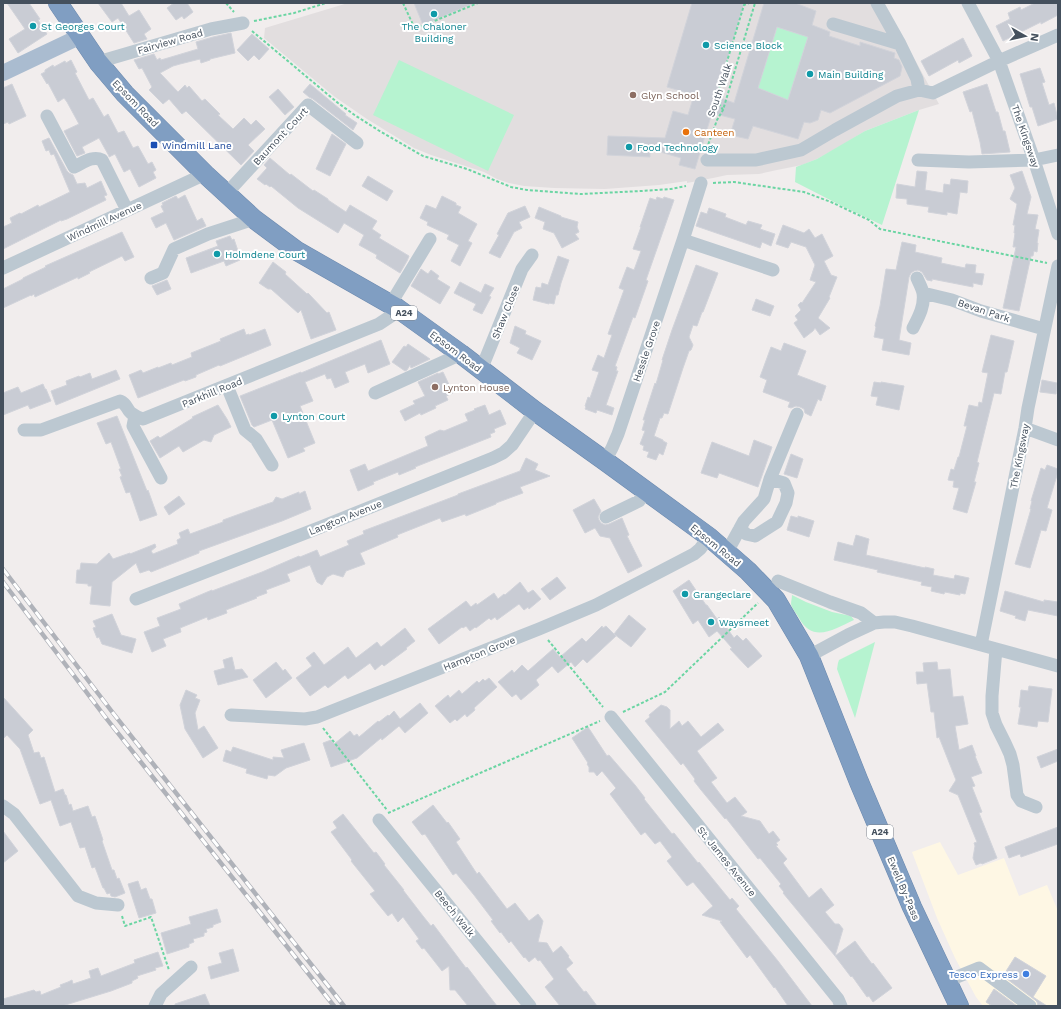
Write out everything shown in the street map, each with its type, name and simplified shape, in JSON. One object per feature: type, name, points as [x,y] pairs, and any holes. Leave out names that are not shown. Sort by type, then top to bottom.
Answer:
[{"type":"highway","name":"A24","points":[[58,3],[81,36]]},
{"type":"highway","name":"Epsom Road","points":[[81,36],[98,62],[129,98],[205,174],[254,219],[296,251],[393,306],[461,354],[535,411],[709,537],[748,571],[774,587],[776,600],[809,656]]},
{"type":"highway","name":"Ewell By-Pass","points":[[809,656],[859,782],[912,907],[959,1006]]},
{"type":"main road","points":[[3,73],[81,36]]},
{"type":"street","points":[[877,3],[900,44],[917,79],[918,90]]},
{"type":"street","name":"The Kingsway","points":[[968,3],[999,61],[1058,234]]},
{"type":"street","name":"Fairview Road","points":[[98,62],[211,29],[243,23]]},
{"type":"street","points":[[833,24],[900,44]]},
{"type":"street","points":[[707,160],[756,160],[801,150],[897,96],[918,90],[933,93],[999,61],[1058,35]]},
{"type":"street","name":"Baumont Court","points":[[226,194],[308,105],[357,144]]},
{"type":"street","points":[[47,116],[74,167],[93,158],[102,160],[127,210]]},
{"type":"street","points":[[918,160],[969,162],[1034,160],[1058,155]]},
{"type":"street","name":"Windmill Avenue","points":[[3,268],[205,174]]},
{"type":"street","name":"Hessle Grove","points":[[605,461],[618,434],[684,240],[701,183]]},
{"type":"street","points":[[151,278],[163,273],[174,249],[208,234],[254,219]]},
{"type":"street","name":"Parkhill Road","points":[[135,416],[143,419],[378,324],[391,316],[393,306],[430,239]]},
{"type":"street","points":[[684,240],[773,270]]},
{"type":"street","name":"Shaw Close","points":[[481,370],[522,269],[532,255]]},
{"type":"street","name":"The Kingsway","points":[[981,645],[1025,428],[1054,265]]},
{"type":"street","points":[[913,328],[921,312],[923,293],[916,278]]},
{"type":"street","name":"Bevan Park","points":[[923,293],[952,300],[981,311],[1044,328]]},
{"type":"street","points":[[375,393],[461,354]]},
{"type":"street","points":[[227,386],[245,430],[256,439],[272,465]]},
{"type":"street","points":[[24,430],[41,430],[120,401],[125,403],[135,416],[133,426],[161,478]]},
{"type":"street","name":"Langton Avenue","points":[[136,599],[493,458],[503,453],[512,445],[535,411]]},
{"type":"street","points":[[727,552],[744,520],[764,499],[770,479],[797,414]]},
{"type":"street","points":[[1025,428],[1058,440]]},
{"type":"street","points":[[740,528],[746,534],[755,536],[776,522],[786,503],[788,493],[784,483],[770,479]]},
{"type":"street","points":[[606,517],[639,501],[646,491]]},
{"type":"street","name":"Hampton Grove","points":[[231,715],[305,719],[315,718],[596,605],[694,554],[709,537]]},
{"type":"street","name":"Epsom Road","points":[[774,587],[830,602],[861,613],[874,623]]},
{"type":"street","points":[[809,656],[874,623],[896,622],[996,649],[1057,668]]},
{"type":"street","points":[[996,649],[992,685],[992,713],[1010,754],[1017,795],[1021,801],[1036,808]]},
{"type":"street","name":"St. James Avenue","points":[[612,717],[838,999],[841,1006]]},
{"type":"street","points":[[3,806],[14,814],[78,896],[96,903],[118,906]]},
{"type":"street","name":"Beech Walk","points":[[384,816],[530,1006]]},
{"type":"street","points":[[155,1006],[161,994],[191,967]]},
{"type":"street","points":[[947,981],[979,968],[1030,1006]]},
{"type":"path","points":[[243,23],[294,13],[326,3]]},
{"type":"path","points":[[403,3],[415,29],[478,3]]},
{"type":"path","points":[[723,110],[716,98],[744,4],[749,3]]},
{"type":"path","name":"South Walk","points":[[707,160],[708,145],[717,120],[723,110],[755,3]]},
{"type":"path","points":[[243,23],[338,103],[356,116],[423,156],[467,169],[511,188],[581,194],[671,189],[701,183],[734,182],[804,192],[831,202],[869,220],[880,229],[1054,265]]},
{"type":"path","points":[[315,718],[384,816],[666,692],[774,587]]},
{"type":"path","points":[[539,629],[612,717]]},
{"type":"path","points":[[118,906],[125,926],[151,917],[174,982]]},
{"type":"shaded area","name":"Glyn School","points":[[348,3],[884,3],[939,104],[919,110],[865,131],[817,159],[802,165],[759,174],[727,175],[687,183],[687,181],[659,185],[605,189],[524,186],[497,179],[484,172],[414,148],[335,97],[264,38],[265,28]]},
{"type":"shaded area","points":[[940,842],[958,875],[1004,858],[1019,896],[1047,885],[1058,911],[1058,1006],[983,1006],[976,997],[955,958],[937,918],[912,852]]},
{"type":"green space","points":[[779,22],[786,30],[796,33],[810,31],[787,103],[756,93]]},
{"type":"green space","points":[[399,60],[514,115],[488,171],[373,115]]},
{"type":"green space","points":[[919,110],[882,225],[795,182],[796,167],[817,159],[865,131]]},
{"type":"green space","points":[[792,595],[832,612],[851,616],[854,620],[832,630],[824,632],[811,631],[805,626],[792,608]]},
{"type":"green space","points":[[875,642],[855,718],[837,669],[838,663],[839,660]]},
{"type":"building","name":"St Georges Court","points":[[7,3],[29,3],[40,19],[38,20],[47,34],[18,53],[9,39],[25,29]]},
{"type":"building","points":[[98,3],[121,3],[129,16],[139,10],[151,29],[144,34],[147,39],[134,43],[118,18],[112,22]]},
{"type":"building","points":[[174,3],[187,3],[193,12],[184,19],[182,16],[176,20],[167,8]]},
{"type":"building","name":"The Chaloner Building","points":[[414,3],[474,3],[423,25]]},
{"type":"building","points":[[692,3],[744,3],[716,96],[734,103],[764,3],[795,3],[816,11],[812,25],[830,32],[829,36],[860,46],[860,42],[895,53],[894,58],[899,60],[902,67],[900,76],[830,113],[821,110],[818,120],[810,123],[804,122],[798,139],[753,126],[748,139],[730,135],[735,119],[712,113],[695,169],[679,165],[681,158],[650,149],[650,157],[607,155],[608,136],[665,138],[673,111],[688,115],[694,95],[667,87]],"holes":[[[777,27],[808,37],[788,100],[758,88]]]},
{"type":"building","points":[[1035,3],[1058,3],[1058,15],[1003,41],[996,26],[1010,19],[1008,13],[1020,7],[1021,10]]},
{"type":"building","points":[[231,33],[235,53],[210,59],[201,63],[200,59],[180,64],[160,73],[178,92],[185,85],[187,88],[189,86],[202,101],[205,99],[220,114],[218,115],[233,129],[244,118],[251,125],[256,120],[265,129],[248,145],[254,151],[241,165],[186,111],[182,114],[169,99],[163,104],[149,90],[152,87],[142,68],[139,69],[134,60],[154,54],[157,60],[160,58],[161,60],[198,49],[196,42]]},
{"type":"building","points":[[252,34],[269,49],[259,60],[254,55],[248,61],[237,50]]},
{"type":"building","points":[[963,38],[972,56],[959,63],[958,60],[929,76],[921,61]]},
{"type":"building","points":[[71,60],[77,72],[75,73],[89,100],[93,98],[104,117],[108,114],[118,133],[124,131],[133,148],[138,146],[148,164],[152,162],[156,170],[153,172],[156,178],[139,187],[130,169],[124,172],[115,154],[109,157],[99,138],[82,147],[85,153],[77,156],[64,131],[79,124],[64,98],[58,102],[48,83],[47,84],[41,74],[53,65],[54,67],[65,61],[66,63]]},
{"type":"building","points":[[1040,68],[1045,82],[1042,83],[1049,105],[1054,103],[1058,119],[1038,126],[1032,107],[1030,107],[1020,74]]},
{"type":"building","points":[[12,84],[26,116],[9,124],[8,122],[3,124],[3,88]]},
{"type":"building","points":[[310,84],[346,114],[345,115],[357,123],[353,130],[303,92]]},
{"type":"building","points":[[987,84],[996,112],[998,112],[1003,131],[1005,131],[1010,152],[982,154],[972,111],[970,112],[963,92]]},
{"type":"building","points":[[278,89],[294,107],[285,115],[269,97]]},
{"type":"building","points":[[332,134],[346,144],[330,176],[316,169]]},
{"type":"building","points":[[49,138],[67,171],[73,175],[77,184],[85,183],[87,188],[101,181],[107,195],[104,196],[106,200],[67,219],[61,220],[3,249],[3,227],[12,223],[10,218],[38,205],[39,207],[70,192],[54,154],[51,155],[49,150],[46,151],[42,141]]},
{"type":"building","points":[[270,158],[290,175],[291,174],[313,191],[314,190],[346,212],[350,205],[377,221],[372,229],[381,235],[379,238],[409,256],[400,273],[376,258],[377,255],[359,245],[364,235],[344,223],[338,233],[298,208],[271,186],[265,185],[257,179],[267,168],[264,165]]},
{"type":"building","points":[[917,171],[927,172],[925,190],[943,193],[944,184],[950,185],[951,179],[968,181],[967,193],[960,192],[957,214],[947,212],[947,215],[928,212],[929,207],[907,204],[907,199],[896,198],[897,184],[915,187]]},
{"type":"building","points":[[1022,171],[1031,197],[1027,214],[1038,215],[1035,229],[1039,230],[1037,252],[1034,251],[1033,256],[1031,256],[1019,311],[1003,308],[1016,247],[1013,247],[1015,225],[1013,225],[1017,204],[1010,199],[1015,188],[1010,175]]},
{"type":"building","points":[[368,176],[393,191],[387,201],[362,186]]},
{"type":"building","points":[[185,195],[197,221],[202,218],[206,226],[174,240],[166,223],[156,228],[151,218],[164,212],[161,206],[163,205],[162,203],[176,196],[178,199]]},
{"type":"building","points":[[442,196],[461,207],[458,213],[477,224],[468,241],[472,243],[460,266],[451,261],[459,245],[447,239],[449,235],[427,225],[428,222],[420,218],[426,205],[436,209]]},
{"type":"building","points":[[657,197],[663,199],[664,197],[674,200],[646,280],[648,281],[635,318],[633,317],[615,366],[617,367],[616,371],[618,371],[606,405],[614,408],[612,415],[597,410],[596,413],[585,409],[588,397],[590,398],[599,372],[592,370],[598,355],[604,358],[612,335],[608,334],[624,290],[619,288],[627,267],[634,270],[641,251],[633,249],[650,198],[656,200]]},
{"type":"building","points":[[525,206],[530,217],[519,222],[522,228],[514,232],[500,258],[489,253],[499,235],[497,234],[508,213]]},
{"type":"building","points":[[539,207],[561,217],[578,222],[577,227],[579,232],[575,234],[579,239],[562,248],[554,233],[543,229],[545,222],[535,218]]},
{"type":"building","points":[[709,208],[726,214],[725,217],[746,225],[748,221],[762,225],[760,229],[775,234],[771,246],[762,242],[760,248],[696,226],[701,212],[707,214]]},
{"type":"building","points":[[783,225],[804,233],[809,229],[815,238],[822,234],[833,256],[824,261],[831,275],[837,277],[829,297],[830,298],[818,318],[830,328],[820,335],[815,328],[804,338],[794,323],[798,320],[795,316],[801,310],[798,305],[801,302],[802,303],[816,282],[810,280],[815,265],[806,247],[791,242],[788,248],[776,244]]},
{"type":"building","points":[[122,232],[134,257],[125,261],[122,256],[78,279],[78,277],[35,297],[34,294],[31,295],[3,308],[3,289],[46,267],[45,266]]},
{"type":"building","name":"Holmdene Court","points":[[230,236],[232,240],[234,239],[240,260],[226,266],[224,261],[191,273],[186,258],[218,246],[216,241]]},
{"type":"building","points":[[902,242],[916,245],[915,252],[942,258],[941,263],[965,268],[966,264],[976,265],[975,273],[984,274],[982,285],[973,283],[973,287],[932,279],[932,281],[927,280],[922,272],[918,270],[911,273],[909,277],[899,340],[911,343],[909,355],[882,350],[884,339],[874,337],[886,269],[896,270]]},
{"type":"building","points":[[558,256],[569,260],[554,304],[533,300],[536,287],[541,288],[542,283],[548,285]]},
{"type":"building","points":[[273,262],[286,272],[285,274],[307,294],[308,293],[327,313],[329,312],[336,330],[311,339],[301,310],[298,313],[271,289],[268,289],[259,283]]},
{"type":"building","points":[[696,265],[718,273],[697,326],[693,325],[689,337],[693,345],[689,351],[668,414],[664,413],[662,418],[660,418],[654,436],[667,443],[663,455],[659,453],[656,460],[647,457],[649,452],[643,450],[644,446],[640,444],[645,431],[642,430],[645,420],[643,420],[655,383],[656,384],[672,330]]},
{"type":"building","points":[[421,269],[428,274],[431,270],[439,276],[437,279],[450,287],[440,304],[411,286]]},
{"type":"building","points":[[167,280],[171,289],[157,295],[152,286]]},
{"type":"building","points":[[460,282],[481,293],[485,284],[494,288],[482,314],[473,310],[476,304],[454,293]]},
{"type":"building","points":[[756,299],[774,306],[770,316],[752,310]]},
{"type":"building","points":[[515,326],[526,331],[525,334],[541,341],[532,360],[517,353],[520,348],[510,343]]},
{"type":"building","points":[[244,329],[246,335],[249,335],[265,329],[271,345],[220,366],[219,365],[196,375],[196,377],[185,381],[184,380],[138,398],[129,375],[141,370],[143,373],[171,363],[172,365],[192,357],[191,353],[221,341],[220,339]]},
{"type":"building","points":[[991,335],[1014,341],[1007,372],[1005,372],[1001,394],[994,393],[977,462],[979,463],[974,482],[976,482],[967,513],[953,509],[959,488],[953,487],[954,481],[948,480],[951,469],[954,470],[959,457],[967,426],[964,426],[969,405],[978,407],[979,402],[982,403],[988,373],[982,372]]},
{"type":"building","name":"Lynton Court","points":[[381,340],[390,364],[368,373],[365,364],[345,372],[349,382],[335,388],[331,378],[327,379],[325,374],[305,382],[313,401],[300,406],[315,443],[303,448],[305,451],[288,458],[272,420],[254,427],[252,425],[240,396]]},
{"type":"building","points":[[784,343],[806,351],[797,375],[826,386],[821,401],[818,399],[811,416],[805,413],[804,409],[800,407],[788,407],[790,402],[763,392],[767,380],[760,377],[771,347],[781,351]]},
{"type":"building","points":[[408,344],[430,359],[411,368],[410,365],[405,371],[392,362],[404,346],[406,347]]},
{"type":"building","points":[[116,370],[120,379],[56,405],[51,391],[67,385],[66,381],[90,373],[92,379]]},
{"type":"building","name":"Lynton House","points":[[443,372],[453,393],[446,396],[448,400],[435,406],[436,408],[421,415],[420,413],[405,421],[400,411],[415,404],[413,401],[425,396],[418,382]]},
{"type":"building","points":[[1042,380],[1057,383],[1056,394],[1040,392]]},
{"type":"building","points":[[874,382],[904,386],[899,410],[876,405],[878,397],[871,396]]},
{"type":"building","points":[[43,384],[51,401],[30,409],[28,405],[3,415],[3,393],[18,387],[21,393]]},
{"type":"building","points":[[218,405],[231,427],[214,435],[211,442],[204,440],[183,452],[179,446],[160,458],[150,441],[158,436],[160,438],[193,418],[192,417]]},
{"type":"building","points":[[485,405],[489,415],[500,410],[506,424],[494,429],[495,432],[490,434],[491,437],[415,467],[416,468],[399,475],[398,472],[373,482],[374,484],[358,491],[350,470],[365,464],[368,471],[428,446],[425,437],[440,430],[444,431],[468,421],[465,414]]},
{"type":"building","points":[[117,416],[157,515],[140,521],[130,492],[126,493],[120,477],[122,476],[119,469],[121,469],[111,442],[106,444],[97,423]]},
{"type":"building","points":[[754,440],[772,447],[758,487],[719,473],[717,478],[701,473],[712,442],[749,456]]},
{"type":"building","points":[[791,454],[803,459],[797,478],[784,474]]},
{"type":"building","points":[[526,458],[538,464],[535,470],[550,476],[520,487],[523,493],[466,516],[465,514],[442,522],[440,518],[397,535],[398,537],[360,553],[365,564],[346,571],[343,577],[333,574],[327,577],[322,585],[317,582],[310,565],[287,574],[290,581],[266,590],[267,593],[256,597],[257,598],[226,610],[227,613],[208,620],[207,617],[180,628],[181,632],[163,639],[166,646],[152,652],[144,632],[160,626],[157,618],[181,609],[179,604],[299,556],[300,557],[317,550],[320,557],[349,545],[347,541],[364,534],[363,531],[520,471]]},
{"type":"building","points":[[1047,465],[1058,469],[1047,508],[1052,510],[1046,531],[1041,530],[1030,568],[1015,564],[1041,468],[1045,470]]},
{"type":"building","points":[[305,491],[311,509],[199,551],[199,553],[151,572],[149,570],[140,573],[136,563],[112,582],[110,606],[90,604],[92,586],[88,586],[88,584],[76,583],[77,570],[80,570],[81,563],[97,564],[109,553],[113,559],[155,544],[156,547],[151,551],[153,554],[178,544],[177,540],[181,538],[179,533],[188,529],[190,534],[273,502],[276,497],[282,499]]},
{"type":"building","points":[[179,496],[185,504],[169,515],[164,507]]},
{"type":"building","points":[[594,499],[601,511],[598,517],[601,523],[605,525],[622,518],[629,535],[627,536],[642,566],[628,573],[610,538],[600,536],[595,528],[585,533],[573,510]]},
{"type":"building","points":[[791,516],[798,518],[798,516],[814,521],[809,537],[787,530]]},
{"type":"building","points":[[856,535],[869,539],[866,555],[934,569],[933,575],[954,579],[955,575],[969,578],[965,594],[960,593],[960,595],[945,592],[944,594],[931,591],[932,587],[921,585],[922,582],[877,572],[878,570],[834,560],[838,542],[853,546]]},
{"type":"building","points":[[557,577],[566,588],[550,600],[541,589]]},
{"type":"building","points":[[689,580],[706,605],[717,619],[719,617],[734,638],[737,635],[743,641],[746,638],[762,656],[748,668],[730,649],[732,648],[717,631],[709,637],[698,620],[693,624],[673,591]]},
{"type":"building","points":[[520,582],[528,593],[533,590],[541,599],[529,609],[528,607],[524,610],[519,604],[497,620],[495,617],[491,620],[489,618],[470,631],[466,626],[463,628],[462,627],[439,644],[428,629],[466,601],[471,607],[476,603],[477,605],[494,593],[498,599]]},
{"type":"building","points":[[1005,591],[1044,602],[1044,600],[1058,602],[1058,616],[1028,610],[1025,621],[1015,618],[1016,616],[1000,611]]},
{"type":"building","points":[[112,614],[121,635],[136,639],[132,653],[102,644],[99,637],[97,638],[93,628],[96,627],[93,621]]},
{"type":"building","points":[[629,615],[646,629],[631,647],[614,634]]},
{"type":"building","points":[[602,626],[603,628],[606,626],[616,636],[587,663],[583,659],[575,667],[571,662],[558,673],[552,666],[536,680],[539,685],[521,700],[516,694],[512,697],[498,682],[512,670],[514,673],[522,665],[528,671],[553,649],[560,657],[582,638],[586,642]]},
{"type":"building","points":[[405,628],[415,641],[406,648],[407,649],[384,666],[382,664],[375,670],[370,663],[348,679],[345,675],[328,688],[325,685],[310,696],[296,678],[312,666],[306,658],[314,652],[324,665],[348,647],[356,658],[377,642],[381,647]]},
{"type":"building","points":[[232,657],[235,670],[242,669],[248,677],[218,685],[214,671],[225,668],[223,660]]},
{"type":"building","points":[[276,662],[283,671],[285,669],[292,678],[266,698],[253,680]]},
{"type":"building","points":[[937,662],[938,670],[950,669],[953,697],[963,696],[968,724],[955,726],[959,750],[972,745],[982,773],[971,777],[975,786],[972,787],[982,812],[979,813],[997,858],[982,864],[976,865],[973,858],[974,843],[977,842],[958,795],[949,791],[956,780],[939,737],[937,738],[934,712],[931,712],[927,683],[917,684],[916,672],[924,672],[923,663]]},
{"type":"building","points":[[489,678],[497,687],[474,708],[475,710],[467,717],[465,714],[457,721],[455,719],[450,723],[435,706],[448,695],[450,698],[459,690],[462,694],[477,681],[479,683],[483,679],[485,681]]},
{"type":"building","points":[[1029,686],[1052,689],[1048,722],[1038,721],[1037,727],[1018,724],[1021,707],[1019,707],[1021,690],[1028,691]]},
{"type":"building","points":[[186,690],[197,695],[195,698],[200,700],[195,713],[198,730],[204,726],[218,748],[203,758],[185,729],[180,705]]},
{"type":"building","points":[[3,697],[33,730],[28,735],[34,753],[39,752],[41,758],[44,757],[55,792],[63,789],[73,811],[88,806],[92,817],[95,816],[112,870],[114,870],[117,879],[119,878],[125,893],[115,897],[111,896],[110,893],[107,894],[103,888],[95,867],[92,868],[85,847],[80,848],[71,822],[60,826],[51,800],[40,804],[20,749],[7,735],[3,739]]},
{"type":"building","points":[[420,703],[428,713],[405,733],[399,726],[382,740],[381,738],[357,758],[331,767],[323,743],[331,740],[334,744],[350,731],[354,736],[357,734],[359,737],[378,721],[379,722],[388,715],[389,716],[394,711],[400,719]]},
{"type":"building","points":[[661,705],[670,710],[670,729],[679,721],[682,726],[688,721],[701,737],[718,723],[724,730],[697,751],[717,778],[711,782],[727,803],[735,797],[747,812],[741,816],[760,821],[769,834],[773,831],[780,840],[776,843],[778,845],[776,846],[787,859],[783,863],[809,898],[821,888],[834,905],[825,912],[835,924],[839,924],[843,929],[835,956],[783,893],[784,892],[779,886],[781,884],[760,858],[758,859],[726,818],[725,819],[701,790],[683,763],[681,765],[645,721],[650,717],[649,715]]},
{"type":"building","points":[[588,727],[607,756],[609,755],[635,785],[645,798],[644,799],[672,834],[674,833],[730,900],[732,898],[739,906],[736,909],[812,1006],[788,1006],[750,955],[747,958],[720,922],[722,921],[702,915],[713,906],[693,882],[687,886],[667,861],[672,857],[660,841],[655,844],[645,832],[641,835],[610,794],[616,788],[602,771],[597,776],[594,772],[589,772],[588,763],[572,738]]},
{"type":"building","points":[[304,743],[310,760],[286,768],[275,776],[268,775],[267,779],[246,773],[247,769],[223,761],[226,750],[231,752],[233,747],[273,760],[273,757],[284,758],[281,750]]},
{"type":"building","points":[[1058,749],[1058,761],[1041,768],[1037,757]]},
{"type":"building","points":[[433,805],[460,839],[456,842],[477,874],[479,872],[507,909],[515,903],[529,921],[538,914],[543,921],[538,942],[547,943],[553,953],[561,946],[573,963],[566,969],[584,992],[586,991],[597,1006],[560,1006],[545,987],[554,979],[540,960],[538,961],[535,957],[529,962],[511,941],[509,943],[501,932],[500,933],[491,921],[493,920],[474,895],[456,873],[453,875],[425,834],[422,835],[412,822]]},
{"type":"building","points":[[343,814],[374,853],[376,852],[385,864],[384,865],[423,916],[431,926],[433,924],[497,1006],[468,1006],[455,990],[450,990],[449,966],[442,971],[424,948],[422,949],[416,941],[419,939],[403,917],[398,922],[392,913],[388,916],[370,894],[375,891],[351,861],[352,860],[331,832],[337,828],[333,822]]},
{"type":"building","points":[[1058,827],[1058,844],[1021,857],[1020,854],[1009,858],[1005,847]]},
{"type":"building","points":[[3,831],[18,851],[3,863]]},
{"type":"building","points":[[138,881],[141,890],[146,888],[150,899],[152,899],[156,913],[139,918],[128,884]]},
{"type":"building","points":[[217,909],[221,922],[206,929],[207,932],[204,933],[204,936],[193,939],[194,942],[189,944],[189,947],[167,954],[161,933],[191,924],[189,917]]},
{"type":"building","points":[[855,941],[892,988],[873,1002],[869,996],[867,997],[835,956]]},
{"type":"building","points":[[233,949],[239,971],[211,979],[208,967],[222,963],[219,953]]},
{"type":"building","points":[[158,952],[163,966],[155,968],[156,970],[137,976],[138,978],[132,981],[132,983],[111,991],[62,1006],[3,1006],[3,999],[34,990],[36,992],[40,991],[41,995],[61,987],[60,985],[72,980],[73,984],[91,978],[89,971],[98,968],[101,976],[135,963],[134,960]]},
{"type":"building","name":"Tesco Express","points":[[1015,957],[1046,976],[1033,997],[1047,1006],[1038,1006],[1035,1000],[1003,976]]},
{"type":"building","points":[[994,989],[1017,1006],[992,1006],[986,1002]]},
{"type":"building","points":[[205,994],[210,1006],[175,1006],[175,1004]]},
{"type":"railway","points":[[3,569],[113,713],[344,1006]]},
{"type":"railway","points":[[3,582],[106,718],[334,1006]]},
{"type":"place","name":"The Chaloner Building","points":[[434,14]]},
{"type":"place","name":"St Georges Court","points":[[33,26]]},
{"type":"place","name":"Science Block","points":[[706,45]]},
{"type":"place","name":"Main Building","points":[[810,74]]},
{"type":"place","name":"Glyn School","points":[[633,95]]},
{"type":"place","name":"Canteen","points":[[686,132]]},
{"type":"place","name":"Windmill Lane","points":[[154,145]]},
{"type":"place","name":"Food Technology","points":[[629,147]]},
{"type":"place","name":"Holmdene Court","points":[[217,254]]},
{"type":"place","name":"Lynton House","points":[[435,387]]},
{"type":"place","name":"Lynton Court","points":[[274,416]]},
{"type":"place","name":"Grangeclare","points":[[685,594]]},
{"type":"place","name":"Waysmeet","points":[[711,622]]},
{"type":"place","name":"Tesco Express","points":[[1026,974]]}]
